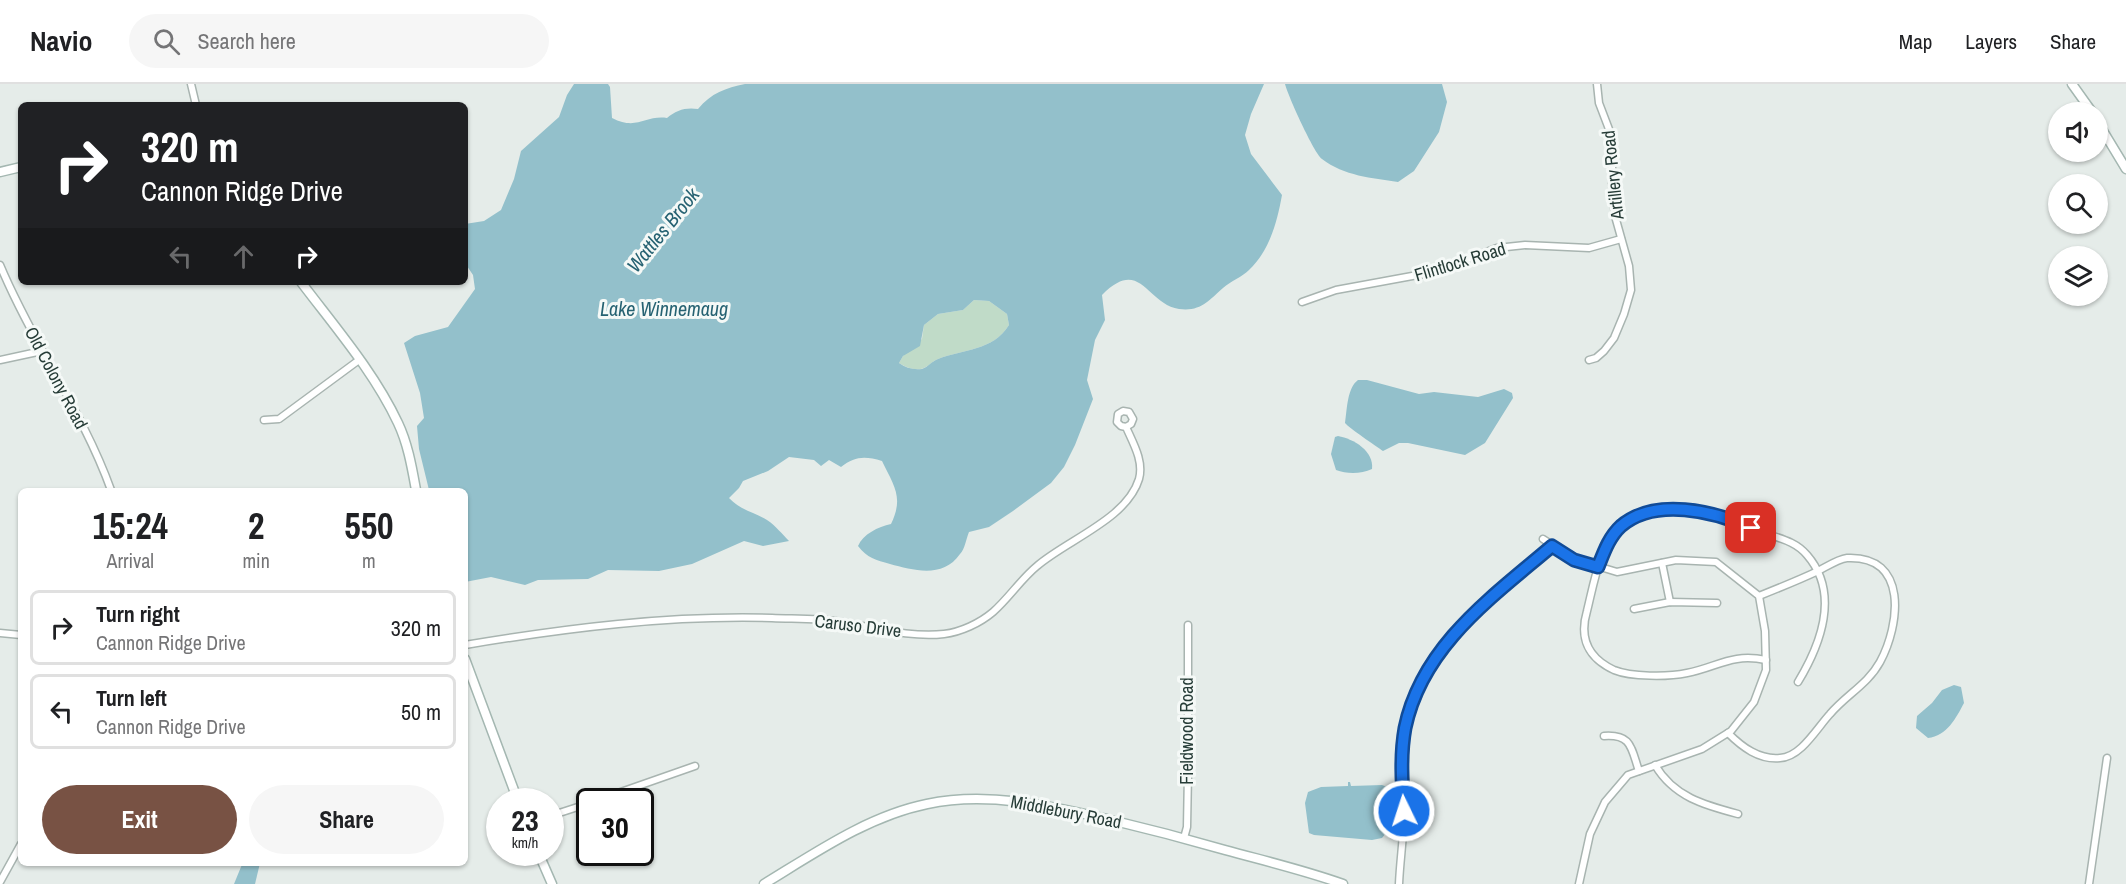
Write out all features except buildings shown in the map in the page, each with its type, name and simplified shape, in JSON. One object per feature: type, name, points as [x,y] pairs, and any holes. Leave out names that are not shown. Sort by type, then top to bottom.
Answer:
[{"type":"street","points":[[191,84],[195,102]]},
{"type":"street","name":"Artillery Road","points":[[1589,360],[1596,358],[1604,351],[1614,338],[1631,290],[1629,266],[1615,216],[1612,137],[1599,103],[1597,84]]},
{"type":"street","points":[[2072,84],[2085,102]]},
{"type":"street","points":[[2108,140],[2126,170]]},
{"type":"street","points":[[0,172],[18,168]]},
{"type":"street","name":"Flintlock Road","points":[[1302,302],[1336,290],[1434,272],[1497,248],[1525,244],[1589,248],[1621,239]]},
{"type":"street","name":"Old Colony Road","points":[[0,265],[42,351],[78,417],[110,488]]},
{"type":"street","points":[[303,285],[384,396],[399,425],[409,454],[416,488]]},
{"type":"street","points":[[0,360],[42,351]]},
{"type":"street","points":[[264,420],[279,419],[359,360]]},
{"type":"street","name":"Caruso Drive","points":[[468,644],[533,633],[641,621],[710,617],[836,621],[920,635],[945,634],[969,627],[992,612],[1037,565],[1120,508],[1132,494],[1139,478],[1140,463],[1126,427]]},
{"type":"street","points":[[1766,660],[1751,657],[1736,658],[1686,674],[1666,675],[1636,675],[1616,671],[1598,661],[1586,645],[1584,621],[1598,567],[1609,541],[1621,526],[1643,513],[1670,510],[1701,512],[1736,521],[1788,540],[1806,554],[1817,571],[1825,597],[1825,618],[1810,661],[1798,682]]},
{"type":"street","points":[[1543,539],[1574,560],[1617,572],[1676,560],[1716,562],[1759,596],[1765,631],[1766,670],[1754,702],[1728,733],[1702,749],[1628,775],[1605,802],[1590,834],[1579,884]]},
{"type":"street","points":[[1399,884],[1404,811],[1402,747],[1405,727],[1418,689],[1436,656],[1471,615],[1552,546]]},
{"type":"street","points":[[1728,733],[1744,748],[1763,756],[1781,758],[1798,751],[1839,704],[1861,688],[1880,663],[1894,627],[1895,593],[1886,571],[1869,561],[1846,558],[1759,596]]},
{"type":"street","points":[[1662,563],[1670,602]]},
{"type":"street","points":[[1634,609],[1670,602],[1717,603]]},
{"type":"street","name":"Fieldwood Road","points":[[1184,838],[1187,827],[1188,625]]},
{"type":"street","points":[[0,633],[18,635]]},
{"type":"street","points":[[468,667],[513,788]]},
{"type":"street","points":[[1604,736],[1618,735],[1626,739],[1639,771]]},
{"type":"street","points":[[2089,884],[2107,758]]},
{"type":"street","points":[[1655,765],[1664,779],[1674,788],[1703,804],[1738,814]]},
{"type":"street","points":[[632,788],[695,766]]},
{"type":"street","name":"Middlebury Road","points":[[764,884],[874,821],[926,804],[961,798],[1021,801],[1184,838],[1315,874],[1343,884]]},
{"type":"street","points":[[0,882],[18,849]]},
{"type":"street","points":[[544,866],[552,884]]},
{"type":"green space","points":[[974,300],[989,301],[1007,314],[1009,325],[995,340],[977,348],[938,359],[921,369],[909,368],[899,363],[903,356],[922,339],[924,325],[938,314],[963,310]]},
{"type":"water","name":"Lake Winnemaug","points":[[574,84],[608,84],[612,118],[621,122],[635,123],[667,118],[689,108],[698,109],[719,92],[745,84],[1264,84],[1245,135],[1251,154],[1282,195],[1272,235],[1262,254],[1246,272],[1199,307],[1179,309],[1168,305],[1135,281],[1126,280],[1115,284],[1102,295],[1105,320],[1095,340],[1087,380],[1093,399],[1064,467],[1051,483],[1013,511],[989,527],[969,532],[962,552],[945,567],[927,571],[899,566],[872,558],[858,546],[863,538],[872,532],[891,524],[895,515],[896,492],[882,461],[860,458],[841,467],[829,460],[821,466],[814,460],[789,457],[768,471],[743,481],[729,498],[742,508],[767,520],[789,541],[763,546],[744,541],[692,564],[659,571],[608,570],[588,579],[538,580],[525,585],[491,577],[468,581],[468,488],[429,488],[419,449],[417,426],[424,418],[420,393],[404,343],[415,336],[448,327],[475,289],[473,275],[468,268],[468,224],[484,221],[501,210],[514,179],[521,151],[559,117],[567,95]],"holes":[[[974,300],[989,301],[1007,314],[1009,325],[1002,334],[986,345],[938,359],[922,369],[910,368],[899,363],[903,356],[920,346],[924,325],[938,314],[963,310]]]},
{"type":"water","points":[[1285,84],[1442,84],[1447,102],[1439,132],[1414,171],[1398,182],[1349,173],[1322,159],[1302,124]]},
{"type":"water","points":[[1358,380],[1367,380],[1419,394],[1434,392],[1478,397],[1504,389],[1512,393],[1513,398],[1485,443],[1465,455],[1408,443],[1399,443],[1383,451],[1345,423],[1350,394]]},
{"type":"water","points":[[1338,436],[1362,447],[1370,457],[1372,469],[1354,473],[1336,470],[1331,454],[1335,437]]},
{"type":"water","points":[[1954,685],[1961,687],[1964,703],[1946,730],[1935,737],[1928,738],[1916,728],[1917,716],[1932,703],[1942,690]]},
{"type":"water","points":[[1348,782],[1351,786],[1382,785],[1390,788],[1391,814],[1388,828],[1382,838],[1372,840],[1309,833],[1305,803],[1308,792],[1321,787],[1348,786]]},
{"type":"water","points":[[241,866],[259,866],[255,884],[234,884]]},
{"type":"route","points":[[1404,811],[1401,766],[1405,727],[1428,667],[1471,615],[1552,546],[1574,560],[1598,567],[1609,541],[1621,526],[1643,513],[1670,510],[1701,512],[1736,521],[1751,528]]},
{"type":"water label","name":"Wattles Brook","points":[[663,230]]}]
